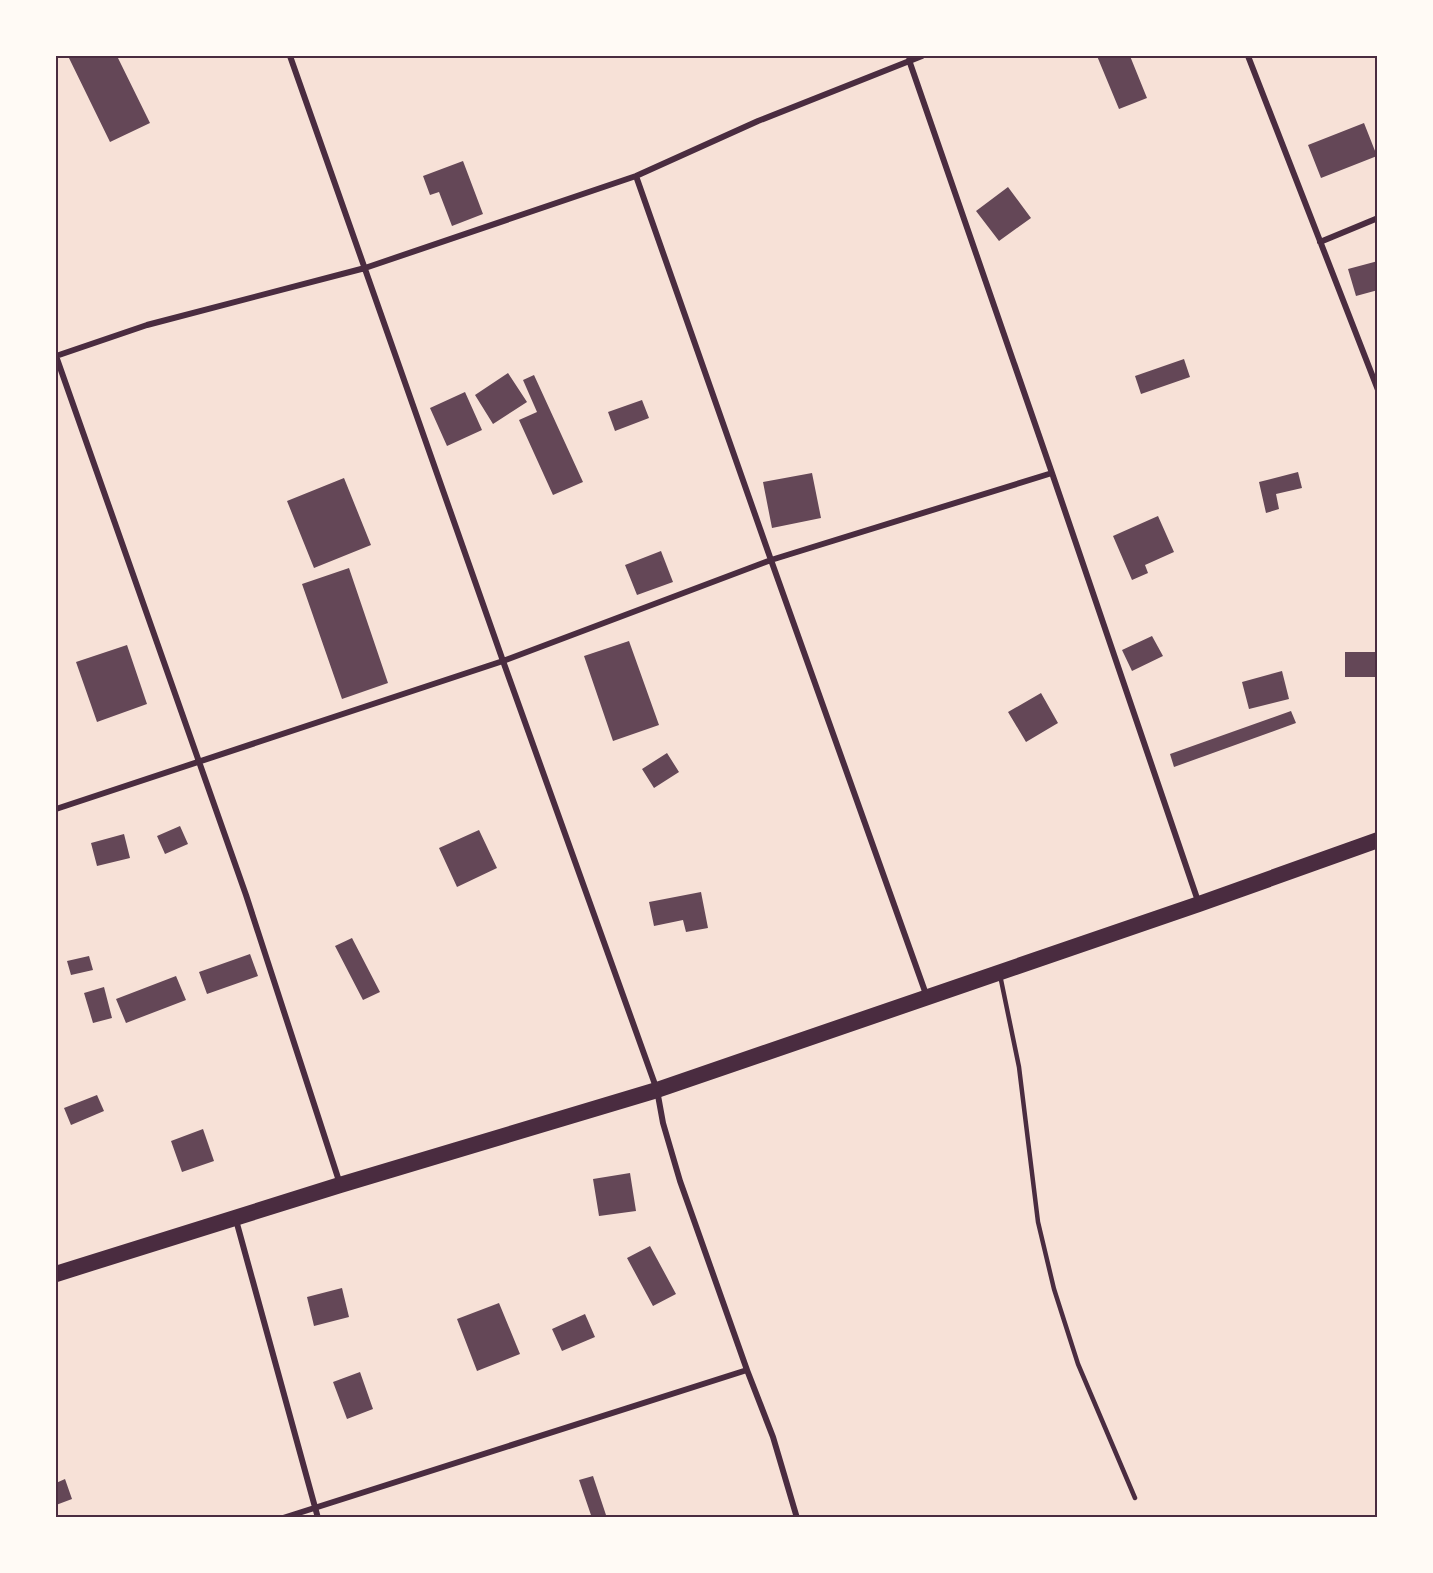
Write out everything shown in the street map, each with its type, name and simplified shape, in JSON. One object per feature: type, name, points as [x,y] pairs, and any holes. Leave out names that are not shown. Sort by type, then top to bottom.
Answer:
[{"type":"highway","points":[[56,1274],[340,1185],[657,1090],[1199,904],[1377,840]]},
{"type":"street","points":[[290,56],[502,661],[657,1090],[663,1123],[680,1181],[773,1437],[797,1518]]},
{"type":"street","points":[[340,1185],[246,895],[56,356],[147,325],[365,268],[636,176],[758,121],[922,56]]},
{"type":"street","points":[[1248,56],[1377,390]]},
{"type":"street","points":[[909,60],[1199,904]]},
{"type":"street","points":[[636,176],[928,998]]},
{"type":"street","points":[[1320,242],[1377,218]]},
{"type":"street","points":[[56,809],[502,661],[771,560],[1052,473]]},
{"type":"street","points":[[235,1218],[318,1518]]},
{"type":"street","points":[[283,1518],[747,1370]]},
{"type":"lane","points":[[1000,973],[1019,1067],[1038,1222],[1054,1289],[1078,1364],[1135,1498]]},
{"type":"building","points":[[68,56],[117,56],[150,123],[110,142]]},
{"type":"building","points":[[1097,56],[1130,56],[1147,98],[1119,109]]},
{"type":"building","points":[[1364,123],[1377,156],[1321,178],[1308,145]]},
{"type":"building","points":[[463,161],[483,214],[452,226],[439,192],[430,195],[423,176]]},
{"type":"building","points":[[1008,187],[1031,218],[999,241],[976,211]]},
{"type":"building","points":[[1378,261],[1378,290],[1356,296],[1348,269]]},
{"type":"building","points":[[1184,359],[1190,377],[1141,394],[1135,376]]},
{"type":"building","points":[[508,373],[527,402],[493,424],[475,395]]},
{"type":"building","points":[[534,375],[583,482],[553,495],[519,420],[537,412],[523,380]]},
{"type":"building","points":[[465,392],[482,430],[447,446],[430,408]]},
{"type":"building","points":[[642,400],[649,418],[615,431],[608,412]]},
{"type":"building","points":[[1298,472],[1302,488],[1276,494],[1279,509],[1266,513],[1259,482]]},
{"type":"building","points":[[812,473],[821,518],[772,528],[763,482]]},
{"type":"building","points":[[344,478],[371,545],[314,568],[287,501]]},
{"type":"building","points":[[1158,516],[1174,552],[1145,565],[1148,573],[1132,580],[1113,536]]},
{"type":"building","points":[[661,551],[673,582],[637,595],[625,565]]},
{"type":"building","points":[[349,568],[388,683],[342,699],[302,584]]},
{"type":"building","points":[[1152,636],[1163,656],[1132,671],[1122,650]]},
{"type":"building","points":[[629,641],[659,725],[613,741],[584,656]]},
{"type":"building","points":[[127,645],[147,704],[97,722],[76,662]]},
{"type":"building","points":[[1345,652],[1378,652],[1378,677],[1345,677]]},
{"type":"building","points":[[1282,671],[1289,699],[1249,709],[1242,682]]},
{"type":"building","points":[[1041,693],[1058,723],[1026,742],[1008,712]]},
{"type":"building","points":[[1291,711],[1296,723],[1174,767],[1170,754]]},
{"type":"building","points":[[667,753],[679,772],[654,788],[642,769]]},
{"type":"building","points":[[180,826],[188,844],[165,854],[157,836]]},
{"type":"building","points":[[479,830],[497,868],[457,887],[439,848]]},
{"type":"building","points":[[124,834],[130,858],[97,866],[91,843]]},
{"type":"building","points":[[701,892],[708,928],[686,932],[683,920],[654,926],[649,902]]},
{"type":"building","points":[[352,938],[380,992],[363,1000],[335,946]]},
{"type":"building","points":[[250,954],[258,976],[207,994],[199,972]]},
{"type":"building","points":[[89,956],[93,970],[71,975],[67,961]]},
{"type":"building","points":[[176,976],[186,1000],[126,1023],[116,999]]},
{"type":"building","points":[[104,987],[112,1018],[93,1023],[84,993]]},
{"type":"building","points":[[97,1095],[104,1111],[71,1125],[64,1108]]},
{"type":"building","points":[[203,1129],[214,1161],[182,1172],[171,1141]]},
{"type":"building","points":[[630,1173],[636,1211],[599,1216],[593,1179]]},
{"type":"building","points":[[650,1246],[676,1294],[653,1306],[627,1258]]},
{"type":"building","points":[[342,1288],[349,1317],[314,1326],[307,1297]]},
{"type":"building","points":[[499,1303],[520,1354],[477,1371],[457,1319]]},
{"type":"building","points":[[585,1314],[595,1337],[562,1351],[552,1329]]},
{"type":"building","points":[[360,1372],[373,1409],[347,1419],[333,1382]]},
{"type":"building","points":[[593,1476],[607,1518],[592,1518],[579,1480]]},
{"type":"building","points":[[65,1479],[72,1499],[56,1505],[56,1483]]}]
